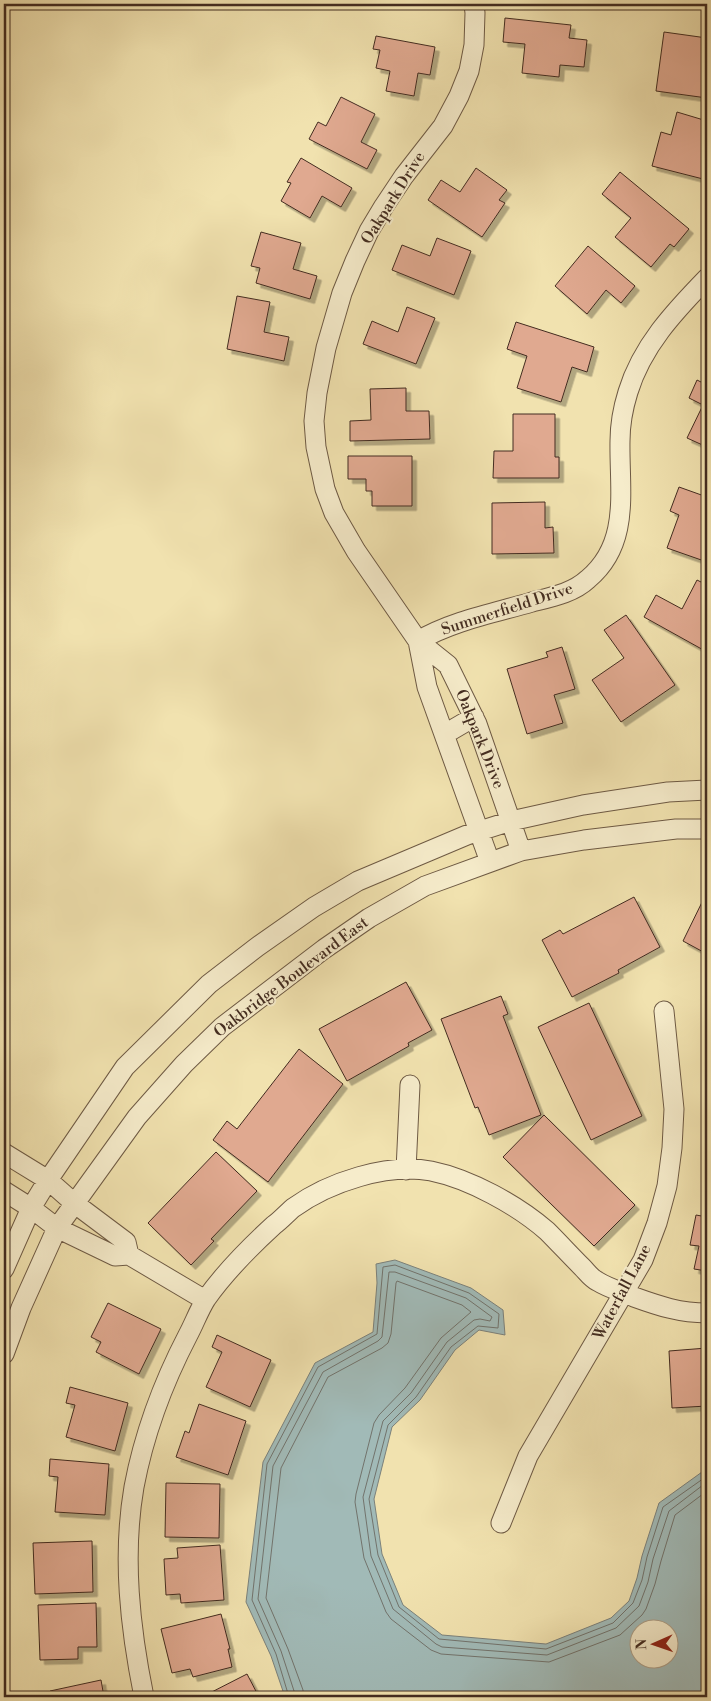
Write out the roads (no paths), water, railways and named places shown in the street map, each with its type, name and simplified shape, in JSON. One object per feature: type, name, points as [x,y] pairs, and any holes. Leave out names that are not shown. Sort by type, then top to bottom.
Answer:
[{"type":"street","name":"Oakpark Drive","points":[[474,4],[474,45],[469,71],[459,96],[443,126],[426,146],[394,191],[370,231],[342,293],[326,348],[317,393],[314,422],[316,447],[324,489],[334,513],[356,551],[418,641],[448,664],[474,717],[521,851]]},
{"type":"street","name":"Summerfield Drive","points":[[418,641],[431,633],[453,625],[568,592],[586,581],[603,564],[611,552],[618,532],[620,512],[620,439],[623,411],[628,392],[638,365],[652,340],[707,278]]},
{"type":"street","name":"Oakpark Drive","points":[[418,641],[427,687],[490,862]]},
{"type":"street","points":[[445,734],[474,717]]},
{"type":"street","points":[[4,1269],[31,1208],[125,1067],[209,984],[314,907],[351,886],[458,838],[512,821],[583,805],[668,792],[707,790]]},
{"type":"street","name":"Oakbridge Boulevard East","points":[[4,1354],[21,1308],[58,1228],[74,1202],[137,1117],[184,1064],[222,1027],[324,950],[369,918],[425,886],[521,851],[584,840],[676,829],[707,829]]},
{"type":"street","name":"Waterfall Lane","points":[[500,1522],[528,1456],[643,1260],[657,1223],[667,1186],[672,1148],[674,1109],[664,1011]]},
{"type":"street","points":[[406,1170],[410,1085]]},
{"type":"street","points":[[4,1154],[48,1180],[126,1242],[129,1256]]},
{"type":"street","points":[[144,1697],[130,1613],[128,1573],[129,1531],[134,1488],[144,1440],[170,1370],[206,1300],[258,1240],[293,1208],[322,1191],[362,1175],[406,1170],[430,1171],[458,1179],[489,1192],[545,1230],[595,1280],[666,1309],[707,1313]]},
{"type":"street","points":[[4,1192],[31,1208],[58,1228],[116,1256],[129,1256],[206,1300]]},
{"type":"water","points":[[395,1260],[471,1288],[503,1310],[505,1335],[479,1330],[455,1350],[420,1400],[392,1427],[374,1499],[382,1554],[403,1605],[442,1635],[546,1644],[611,1618],[629,1601],[659,1503],[702,1472],[707,1471],[707,1697],[285,1697],[271,1656],[246,1602],[263,1462],[315,1363],[373,1332],[377,1283],[376,1264]]}]
